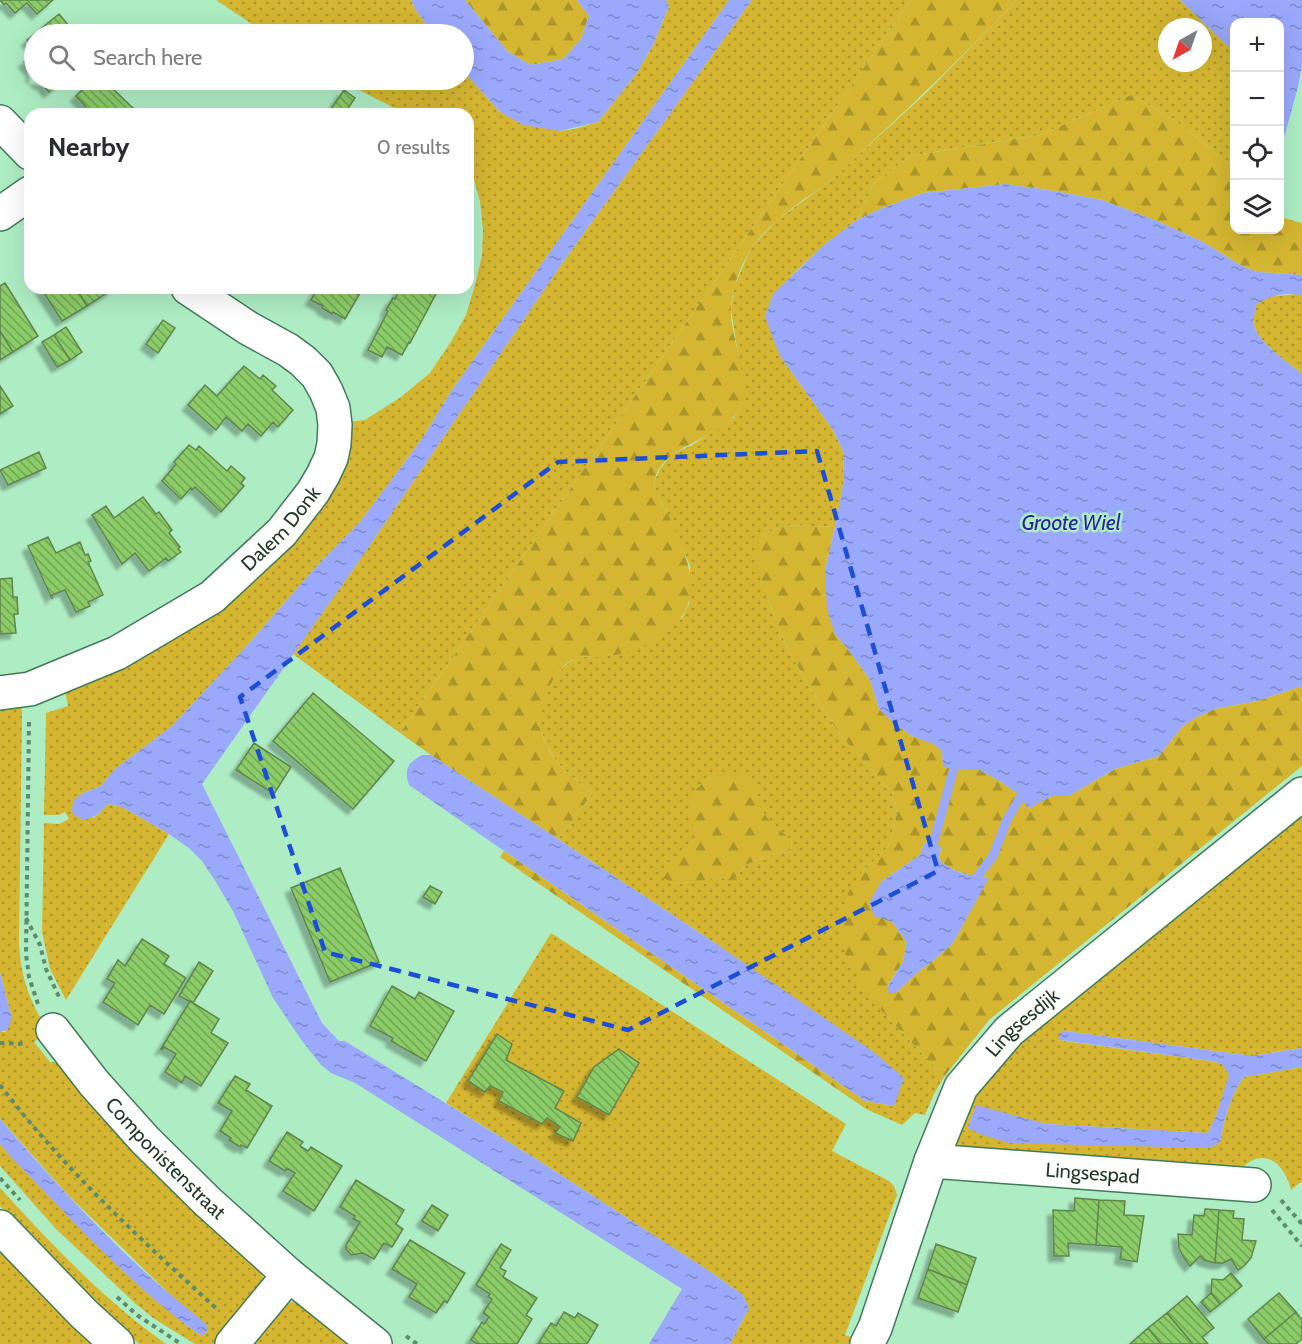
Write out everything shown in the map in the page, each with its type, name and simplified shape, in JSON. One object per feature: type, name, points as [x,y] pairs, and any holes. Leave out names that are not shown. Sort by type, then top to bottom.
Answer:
[{"type":"street","points":[[0,122],[24,147]]},
{"type":"street","points":[[0,214],[24,197]]},
{"type":"street","name":"Dalem Donk","points":[[15,691],[117,653],[212,597],[282,532],[313,492],[331,458],[335,425],[333,408],[317,375],[288,350],[248,328],[197,294]]},
{"type":"street","name":"Lingsesdijk","points":[[867,1344],[875,1328],[931,1161],[962,1087],[1009,1031],[1302,794]]},
{"type":"street","name":"Componistenstraat","points":[[57,1016],[94,1083],[145,1140],[208,1202],[289,1275],[388,1338]]},
{"type":"street","name":"Lingsespad","points":[[931,1161],[1254,1185]]},
{"type":"street","points":[[0,1227],[84,1314],[117,1344]]},
{"type":"street","points":[[237,1338],[289,1275]]},
{"type":"path","points":[[15,691],[26,954],[29,977],[40,1007],[57,1016]]},
{"type":"path","points":[[26,918],[40,945],[52,986],[57,1016]]},
{"type":"path","points":[[0,1085],[20,1112],[79,1178],[180,1276],[237,1338]]},
{"type":"path","points":[[0,1178],[24,1204]]},
{"type":"path","points":[[1254,1185],[1302,1246]]},
{"type":"path","points":[[111,1292],[137,1315],[181,1344]]},
{"type":"path","points":[[388,1338],[417,1344]]},
{"type":"highlighted area","points":[[817,451],[938,871],[628,1030],[325,952],[240,697],[558,462]]},
{"type":"green space","points":[[216,0],[411,0],[426,24],[252,24]]},
{"type":"green space","points":[[465,0],[577,0],[589,16],[581,39],[563,59],[531,65],[508,52]]},
{"type":"green space","points":[[666,0],[729,0],[450,393],[422,439],[360,522],[316,567],[171,727],[115,769],[101,786],[83,793],[73,802],[93,818],[108,804],[122,807],[169,834],[66,1000],[50,969],[42,932],[44,823],[59,824],[69,819],[65,812],[59,815],[44,815],[46,713],[68,706],[65,690],[118,670],[196,625],[347,422],[365,420],[401,397],[430,373],[466,315],[474,294],[482,256],[483,230],[480,201],[474,180],[474,108],[394,108],[359,90],[474,90],[474,83],[500,112],[560,131],[574,129],[598,122],[637,73],[654,43],[669,6]]},
{"type":"green space","points":[[752,0],[911,0],[400,733],[293,654],[563,262]]},
{"type":"green space","points":[[911,0],[1017,0],[852,161],[826,184],[780,218],[762,235],[749,252],[736,281],[731,308],[733,332],[744,388],[740,409],[720,428],[669,458],[660,468],[655,480],[657,494],[678,536],[686,559],[691,584],[687,607],[673,627],[639,648],[614,655],[572,660],[559,671],[548,690],[541,723],[543,737],[557,761],[592,794],[558,839],[400,733]]},
{"type":"green space","points":[[1017,0],[1180,0],[1199,18],[1158,18],[1158,72],[1212,72],[1212,31],[1230,48],[1230,165],[1176,121],[1131,95],[1040,135],[910,156],[873,184],[857,220],[824,245],[791,276],[780,356],[833,430],[843,451],[844,480],[835,527],[786,525],[760,536],[768,599],[785,643],[811,690],[840,735],[892,793],[897,812],[888,847],[861,873],[880,1009],[944,1077],[925,1115],[915,1113],[902,1125],[866,1109],[865,1101],[894,1106],[718,945],[558,839],[592,794],[557,762],[546,745],[540,725],[542,704],[551,681],[576,657],[601,657],[623,653],[682,618],[689,604],[690,566],[667,512],[655,492],[655,480],[671,455],[692,445],[734,418],[742,405],[743,386],[731,310],[734,287],[751,248],[777,220],[829,182],[926,93]],"holes":[[[711,777],[753,784],[761,810],[792,841],[791,848],[745,865],[738,875],[676,884],[665,867],[696,838],[697,788]]]},
{"type":"green space","points":[[1131,95],[1176,121],[1230,165],[1230,234],[1284,234],[1284,218],[1302,223],[1302,275],[1257,272],[1240,265],[1203,242],[1102,200],[1006,184],[923,193],[857,220],[873,184],[910,156],[1040,135]]},
{"type":"green space","points":[[1302,295],[1302,374],[1263,340],[1254,322],[1256,305],[1266,297]]},
{"type":"green space","points":[[786,525],[835,527],[825,570],[835,634],[870,680],[879,709],[912,736],[934,744],[942,751],[943,766],[962,770],[980,770],[1021,796],[1069,796],[1115,769],[1159,756],[1182,727],[1195,718],[1215,709],[1257,701],[1302,686],[1302,766],[989,1020],[944,1077],[880,1009],[861,984],[845,953],[840,929],[842,912],[849,891],[861,873],[888,847],[897,812],[892,793],[840,735],[811,690],[785,643],[755,557],[760,536]],"holes":[[[925,842],[941,847],[939,860],[952,869],[988,878],[953,943],[897,992],[888,985],[903,962],[907,942],[892,922],[881,882],[920,855]]]},
{"type":"green space","points":[[0,706],[21,707],[22,712],[20,957],[28,990],[48,1031],[34,1042],[50,1062],[62,1062],[261,1271],[262,1286],[216,1344],[195,1344],[153,1318],[137,1305],[56,1229],[0,1166],[0,1144],[95,1243],[185,1324],[200,1335],[205,1334],[207,1331],[67,1194],[0,1119],[0,1032],[5,1032],[11,1015],[0,973]]},
{"type":"green space","points":[[737,773],[745,776],[754,784],[758,803],[766,817],[792,841],[791,848],[745,865],[731,881],[721,878],[676,884],[661,877],[664,867],[696,838],[689,813],[697,788],[711,777]]},
{"type":"green space","points":[[1302,806],[1302,1048],[1245,1055],[1064,1031],[1060,1040],[1222,1064],[1230,1075],[1208,1133],[1046,1124],[976,1106],[968,1128],[1220,1143],[1228,1108],[1244,1077],[1302,1067],[1302,1181],[1291,1190],[1278,1164],[1264,1158],[1248,1163],[1239,1171],[952,1152],[952,1129],[996,1055]]},
{"type":"green space","points":[[504,851],[865,1101],[866,1109],[500,857]]},
{"type":"green space","points":[[551,933],[846,1124],[832,1151],[889,1181],[894,1186],[897,1195],[845,1335],[857,1339],[855,1344],[730,1344],[749,1308],[743,1295],[536,1159],[446,1103]]},
{"type":"green space","points":[[0,1188],[100,1290],[166,1344],[139,1344],[86,1294],[0,1206]]},
{"type":"green space","points":[[0,1248],[98,1344],[0,1344]]},
{"type":"green space","points":[[292,1302],[299,1303],[356,1344],[247,1344],[283,1306]]},
{"type":"water","points":[[411,0],[465,0],[508,52],[531,65],[563,59],[581,39],[589,16],[577,0],[666,0],[669,6],[654,43],[637,73],[598,122],[560,131],[523,125],[500,112],[474,83],[474,24],[426,24]]},
{"type":"water","points":[[729,0],[752,0],[563,262],[357,564],[202,784],[322,1023],[339,1041],[345,1041],[536,1159],[712,1273],[743,1295],[749,1308],[730,1344],[649,1344],[682,1289],[355,1083],[331,1073],[321,1065],[302,1041],[273,998],[233,911],[202,861],[169,834],[122,807],[108,804],[97,815],[83,820],[72,812],[75,799],[101,786],[115,769],[171,727],[316,567],[360,522],[422,439],[450,393]]},
{"type":"water","points":[[1180,0],[1302,0],[1302,65],[1284,138],[1284,18],[1230,18],[1230,48],[1212,31],[1212,18],[1199,18]]},
{"type":"water","name":"Groote Wiel","points":[[1006,184],[1102,200],[1203,242],[1240,265],[1257,272],[1302,275],[1302,295],[1284,294],[1266,299],[1256,305],[1254,320],[1255,328],[1263,340],[1302,374],[1302,686],[1257,701],[1215,709],[1182,727],[1159,756],[1115,769],[1069,796],[1052,796],[1028,809],[1021,796],[980,770],[943,767],[942,751],[933,744],[912,736],[895,724],[879,709],[870,680],[835,634],[827,610],[825,570],[844,480],[843,451],[833,430],[780,356],[765,316],[773,294],[824,245],[857,220],[923,193]]},
{"type":"water","points":[[422,755],[431,755],[718,945],[875,1053],[904,1078],[894,1106],[865,1101],[409,785],[408,767]]},
{"type":"water","points":[[925,842],[941,847],[939,860],[951,869],[989,878],[953,943],[897,992],[889,994],[888,986],[903,962],[907,942],[892,922],[874,916],[869,903],[881,882],[920,855]]},
{"type":"water","points":[[0,973],[11,1015],[8,1028],[0,1032]]},
{"type":"water","points":[[1064,1031],[1245,1055],[1302,1048],[1302,1067],[1244,1077],[1228,1108],[1220,1143],[1210,1148],[1010,1143],[982,1135],[968,1128],[976,1105],[1046,1124],[1208,1133],[1229,1075],[1222,1064],[1060,1040],[1060,1033]]},
{"type":"water","points":[[0,1119],[108,1236],[153,1280],[206,1324],[208,1329],[205,1334],[200,1335],[149,1295],[78,1227],[10,1156],[0,1144]]},
{"type":"building","points":[[0,0],[53,0],[37,14],[27,3],[15,13]]},
{"type":"building","points":[[59,14],[67,24],[46,24]]},
{"type":"building","points":[[82,90],[114,90],[133,108],[85,108],[76,96]]},
{"type":"building","points":[[344,90],[355,98],[348,108],[331,108]]},
{"type":"building","points":[[5,283],[38,336],[13,352],[0,331],[0,286]]},
{"type":"building","points":[[45,294],[80,294],[87,306],[62,321]]},
{"type":"building","points":[[80,294],[105,294],[87,306]]},
{"type":"building","points":[[314,294],[360,294],[345,319],[333,312],[332,314],[311,300]]},
{"type":"building","points":[[397,294],[436,294],[402,355],[387,347],[382,357],[368,350],[388,311],[386,310],[393,298],[395,299]]},
{"type":"building","points":[[163,320],[175,328],[158,353],[146,344]]},
{"type":"building","points":[[66,327],[82,352],[70,360],[54,335]]},
{"type":"building","points":[[0,331],[13,352],[0,360]]},
{"type":"building","points":[[54,335],[70,360],[57,367],[42,342]]},
{"type":"building","points":[[244,366],[260,379],[263,375],[276,386],[272,390],[293,410],[278,427],[273,422],[261,436],[248,424],[242,431],[226,417],[216,430],[188,405],[205,385],[217,396]]},
{"type":"building","points":[[0,386],[13,406],[0,414]]},
{"type":"building","points":[[189,445],[196,450],[199,446],[227,471],[231,466],[245,478],[241,483],[244,486],[221,512],[195,487],[192,490],[191,488],[181,499],[162,481],[176,464],[174,462]]},
{"type":"building","points":[[39,452],[46,468],[8,485],[0,470]]},
{"type":"building","points":[[143,497],[156,514],[159,512],[172,530],[169,533],[180,547],[178,549],[181,552],[168,561],[166,558],[149,571],[135,553],[122,564],[92,515],[106,506],[114,518]]},
{"type":"building","points":[[48,537],[56,553],[80,542],[85,555],[88,554],[91,561],[88,562],[103,595],[88,602],[90,606],[76,612],[65,590],[52,595],[52,599],[28,546]]},
{"type":"building","points":[[12,578],[13,597],[17,597],[18,614],[14,614],[16,633],[0,634],[0,579]]},
{"type":"building","points":[[313,693],[394,761],[353,809],[273,741]]},
{"type":"building","points":[[254,743],[291,767],[274,794],[236,770]]},
{"type":"building","points":[[340,868],[379,962],[330,982],[291,888]]},
{"type":"building","points":[[430,886],[442,892],[435,904],[423,897]]},
{"type":"building","points":[[142,939],[169,956],[164,964],[186,978],[164,1014],[150,1005],[138,1025],[103,1002],[115,983],[107,979],[118,960],[125,966]]},
{"type":"building","points":[[199,962],[213,971],[193,1003],[179,996]]},
{"type":"building","points":[[392,986],[415,999],[419,992],[454,1011],[426,1061],[391,1041],[393,1038],[370,1026]]},
{"type":"building","points":[[190,1001],[219,1019],[211,1033],[228,1043],[201,1086],[185,1076],[182,1083],[165,1072],[176,1054],[164,1047],[161,1049]]},
{"type":"building","points":[[497,1034],[512,1044],[506,1060],[564,1091],[555,1108],[581,1123],[573,1141],[555,1133],[560,1127],[547,1118],[542,1124],[499,1101],[503,1092],[490,1086],[485,1092],[468,1081]]},
{"type":"building","points":[[619,1049],[639,1063],[609,1115],[577,1097],[594,1067]]},
{"type":"building","points":[[235,1076],[250,1084],[246,1090],[272,1106],[247,1148],[241,1145],[240,1147],[220,1131],[232,1111],[218,1103]]},
{"type":"building","points":[[287,1132],[303,1142],[300,1146],[308,1151],[311,1147],[342,1166],[314,1211],[283,1191],[295,1173],[287,1168],[285,1171],[269,1161]]},
{"type":"building","points":[[356,1180],[404,1210],[396,1224],[403,1229],[392,1247],[384,1243],[374,1259],[363,1253],[351,1255],[346,1249],[346,1245],[360,1222],[340,1207]]},
{"type":"building","points":[[1075,1198],[1099,1200],[1096,1245],[1068,1243],[1069,1256],[1054,1256],[1053,1210],[1074,1211]]},
{"type":"building","points":[[1099,1200],[1125,1201],[1124,1215],[1144,1216],[1137,1262],[1120,1259],[1122,1247],[1096,1245]]},
{"type":"building","points":[[432,1205],[448,1215],[438,1231],[422,1221]]},
{"type":"building","points":[[1205,1209],[1219,1210],[1215,1263],[1204,1260],[1200,1256],[1190,1266],[1179,1248],[1178,1234],[1192,1235],[1194,1215],[1204,1216]]},
{"type":"building","points":[[1219,1210],[1234,1211],[1233,1218],[1244,1219],[1242,1240],[1256,1241],[1251,1258],[1238,1270],[1231,1259],[1223,1263],[1215,1263]]},
{"type":"building","points":[[410,1240],[465,1273],[447,1303],[444,1301],[436,1313],[409,1297],[417,1284],[392,1269]]},
{"type":"building","points":[[501,1244],[511,1250],[500,1268],[506,1271],[503,1277],[537,1298],[526,1315],[532,1319],[517,1344],[478,1344],[471,1340],[482,1322],[484,1324],[489,1317],[483,1313],[492,1299],[488,1297],[490,1294],[476,1285]]},
{"type":"building","points":[[936,1244],[976,1258],[967,1285],[928,1269]]},
{"type":"building","points":[[928,1269],[967,1285],[958,1312],[918,1298]]},
{"type":"building","points":[[1231,1273],[1242,1286],[1220,1304],[1211,1293],[1212,1279],[1223,1280]]},
{"type":"building","points":[[1211,1293],[1220,1304],[1210,1312],[1201,1302]]},
{"type":"building","points":[[1279,1293],[1296,1312],[1264,1339],[1248,1319]]},
{"type":"building","points":[[1187,1296],[1214,1328],[1202,1337],[1208,1344],[1193,1344],[1167,1313]]},
{"type":"building","points":[[564,1312],[575,1318],[578,1313],[598,1325],[587,1344],[538,1344],[551,1323],[556,1326]]},
{"type":"building","points":[[1296,1312],[1302,1320],[1302,1339],[1296,1344],[1269,1344],[1264,1339]]},
{"type":"building","points":[[1167,1313],[1193,1344],[1161,1344],[1148,1328]]},
{"type":"building","points":[[1148,1328],[1161,1344],[1130,1344]]},
{"type":"waterway","points":[[933,845],[954,768]]},
{"type":"waterway","points":[[978,876],[993,856],[1007,820],[1021,796]]}]
